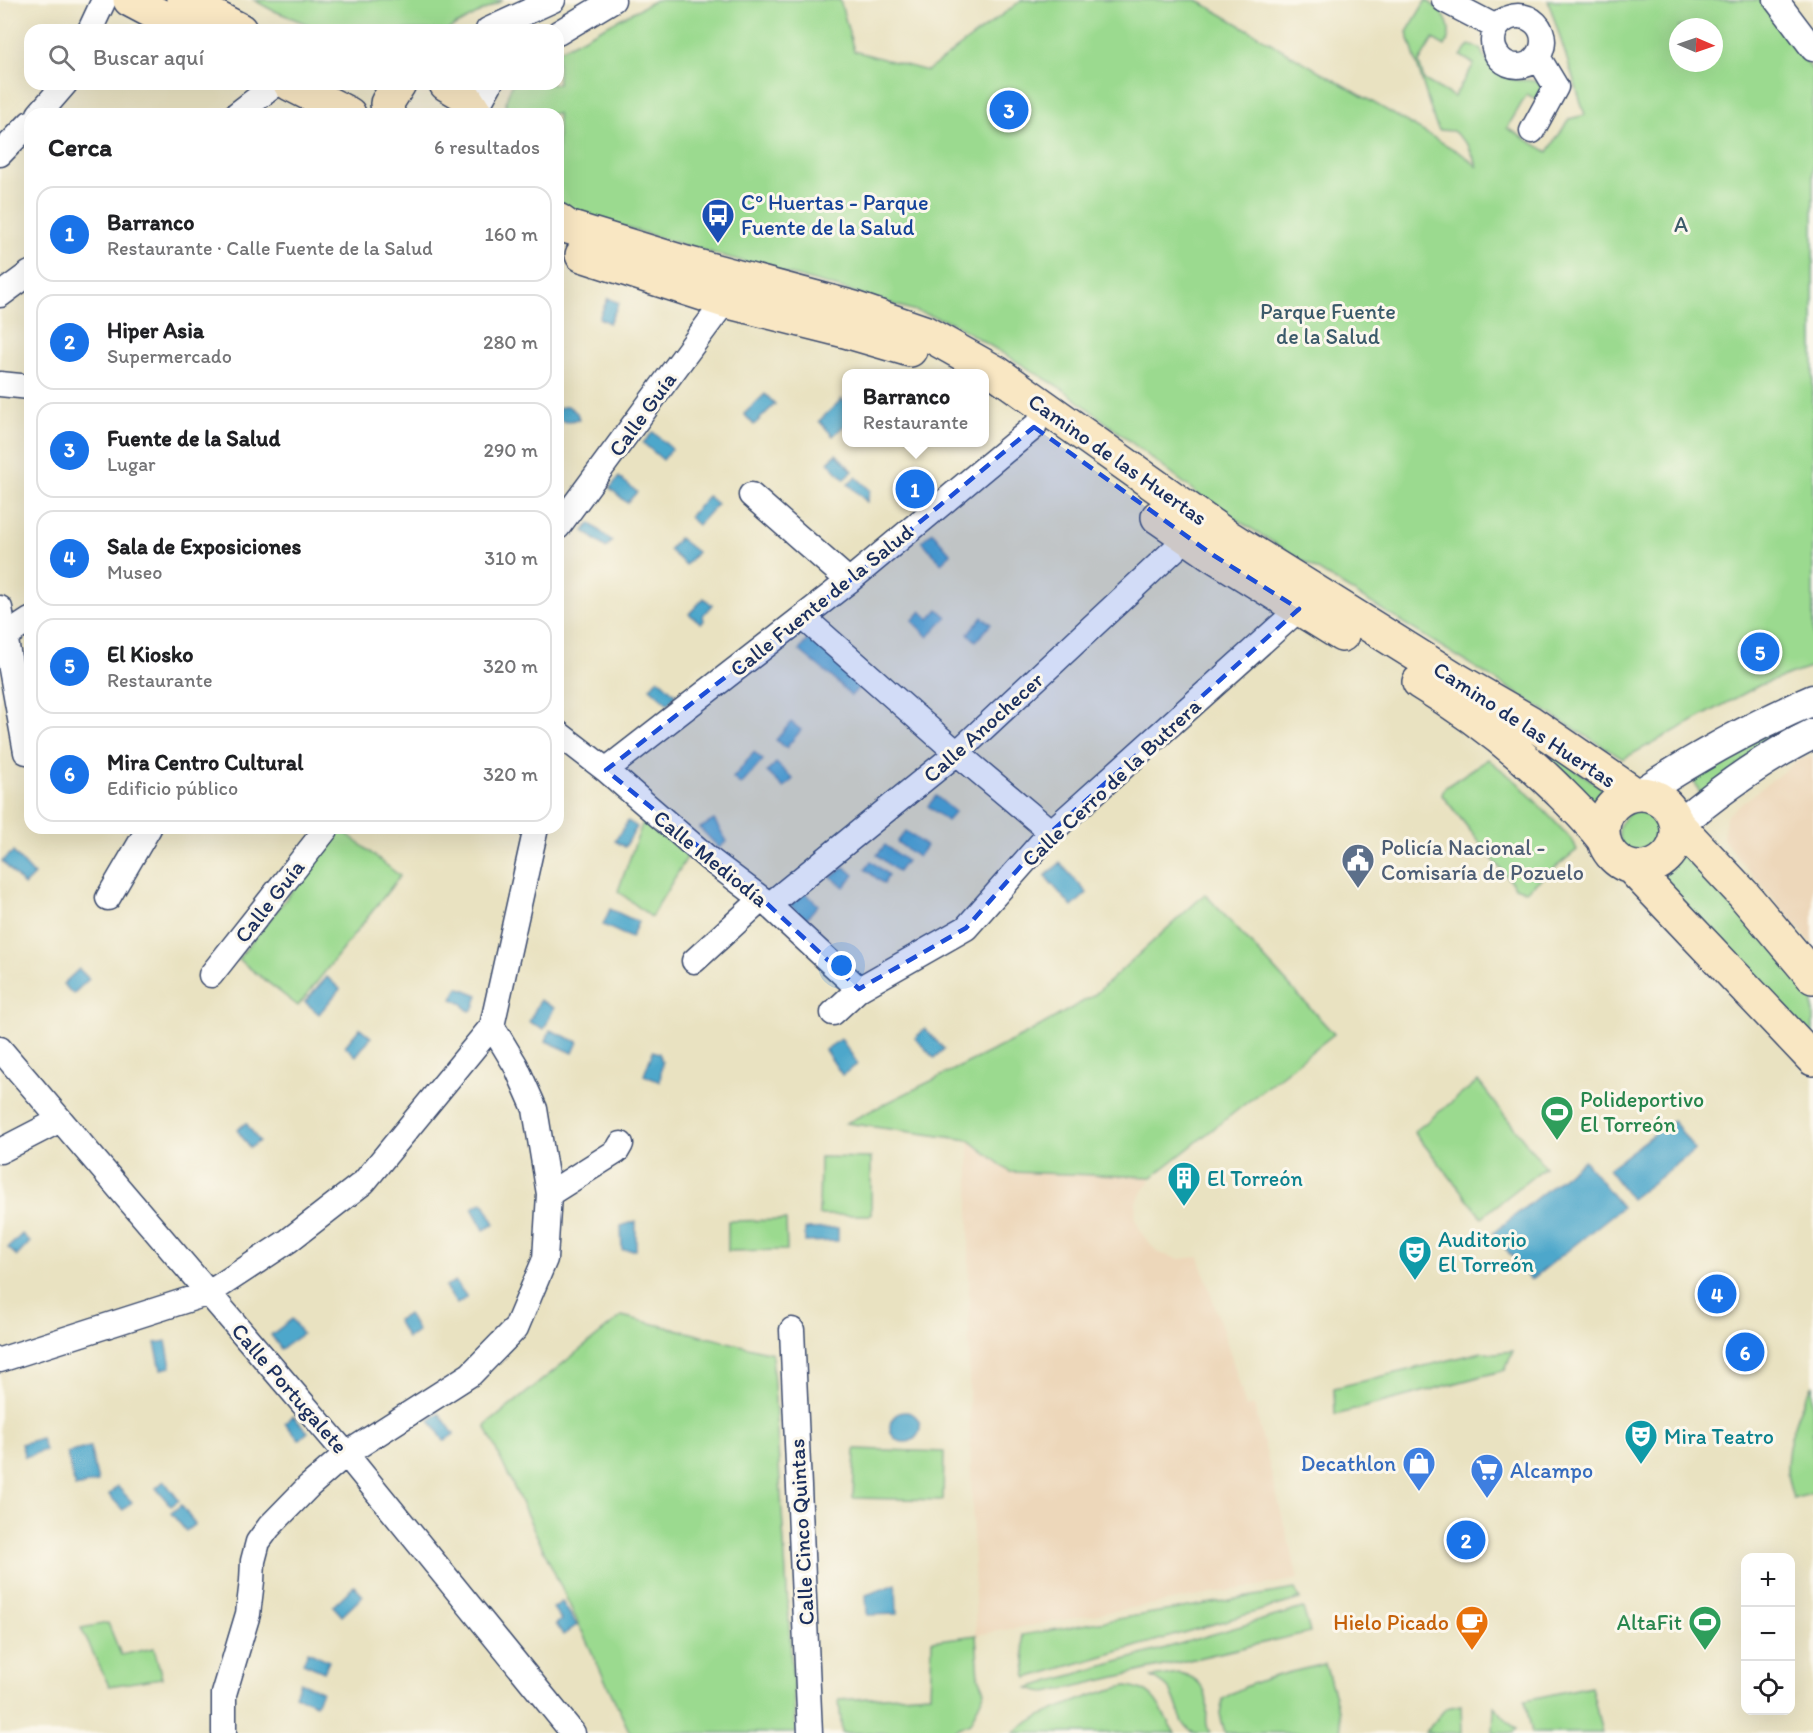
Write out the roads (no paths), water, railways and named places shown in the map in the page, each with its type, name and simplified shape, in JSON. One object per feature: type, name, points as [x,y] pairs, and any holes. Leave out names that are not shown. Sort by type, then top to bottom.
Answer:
[{"type":"main road","points":[[130,0],[176,24]]},
{"type":"main road","points":[[183,0],[229,24]]},
{"type":"main road","points":[[302,90],[337,108]]},
{"type":"main road","points":[[387,108],[387,103],[395,90]]},
{"type":"main road","points":[[456,90],[480,103]]},
{"type":"main road","name":"Camino de las Huertas","points":[[564,225],[686,263],[854,308],[924,332],[997,373],[1225,535],[1454,678],[1530,722],[1637,794]]},
{"type":"main road","points":[[564,249],[725,301],[846,331],[918,352],[946,369]]},
{"type":"main road","name":"Camino de las Huertas","points":[[989,395],[1213,555],[1440,694],[1487,727],[1536,769],[1591,823],[1604,840]]},
{"type":"main road","points":[[1678,825],[1672,850],[1665,859],[1655,866],[1643,869],[1620,863],[1611,855],[1604,840],[1604,825],[1609,810],[1620,800],[1637,794],[1651,795],[1661,800],[1669,807],[1678,825],[1736,886],[1813,977]]},
{"type":"main road","points":[[1631,867],[1813,1059]]},
{"type":"street","points":[[93,24],[104,0]]},
{"type":"street","points":[[501,24],[553,0]]},
{"type":"street","points":[[564,29],[613,0]]},
{"type":"street","points":[[1444,0],[1496,27]]},
{"type":"street","points":[[1776,0],[1813,49]]},
{"type":"street","points":[[1524,8],[1539,26],[1543,42],[1538,57],[1523,66],[1507,64],[1495,52],[1492,35],[1496,27],[1524,8]]},
{"type":"street","points":[[1532,131],[1556,87],[1538,57]]},
{"type":"street","points":[[44,108],[60,90]]},
{"type":"street","points":[[245,108],[268,90]]},
{"type":"street","points":[[0,154],[24,129]]},
{"type":"street","points":[[0,295],[24,277]]},
{"type":"street","name":"Calle Guía","points":[[564,519],[725,301]]},
{"type":"street","points":[[0,384],[24,386]]},
{"type":"street","name":"Calle Fuente de la Salud","points":[[606,770],[849,581],[1034,427]]},
{"type":"street","points":[[751,495],[849,581]]},
{"type":"street","name":"Calle Anochecer","points":[[694,961],[765,902],[957,753],[1188,537]]},
{"type":"street","points":[[0,608],[24,742]]},
{"type":"street","name":"Calle Cerro de la Butrera","points":[[833,1013],[859,989],[966,928],[1052,832],[1299,609]]},
{"type":"street","points":[[803,617],[957,753],[1052,832]]},
{"type":"street","points":[[4,637],[24,624]]},
{"type":"street","points":[[1637,794],[1769,718],[1813,700]]},
{"type":"street","points":[[1678,825],[1702,805],[1785,747],[1813,734]]},
{"type":"street","name":"Calle Mediodía","points":[[564,738],[606,770],[709,859],[765,902],[859,989]]},
{"type":"street","points":[[108,898],[145,834]]},
{"type":"street","name":"Calle Guía","points":[[211,975],[322,834]]},
{"type":"street","points":[[0,1360],[208,1293],[288,1241],[364,1182],[492,1026],[535,834]]},
{"type":"street","points":[[224,1733],[224,1694],[248,1614],[252,1562],[258,1542],[269,1527],[309,1486],[346,1454],[471,1374],[516,1328],[545,1259],[549,1194],[535,1109],[516,1066],[492,1026]]},
{"type":"street","name":"Calle Portugalete","points":[[0,1048],[346,1454],[573,1733]]},
{"type":"street","points":[[0,1151],[60,1120]]},
{"type":"street","points":[[549,1194],[617,1151],[621,1144]]},
{"type":"street","name":"Calle Cinco Quintas","points":[[792,1330],[810,1733]]},
{"type":"water","points":[[608,298],[619,303],[609,323],[599,318]]},
{"type":"water","points":[[765,394],[775,404],[754,425],[744,414]]},
{"type":"water","points":[[842,399],[842,428],[833,436],[819,421]]},
{"type":"water","points":[[568,406],[577,413],[579,419],[564,421],[564,407]]},
{"type":"water","points":[[653,432],[672,449],[663,460],[643,443]]},
{"type":"water","points":[[836,454],[853,471],[844,479],[828,462]]},
{"type":"water","points":[[619,477],[637,492],[627,503],[610,488]]},
{"type":"water","points":[[856,477],[870,490],[867,502],[848,484]]},
{"type":"water","points":[[708,496],[717,504],[698,525],[689,517]]},
{"type":"water","points":[[590,523],[612,541],[606,548],[584,531]]},
{"type":"water","points":[[932,532],[951,554],[941,563],[922,541]]},
{"type":"water","points":[[679,538],[697,552],[686,565],[669,550]]},
{"type":"water","points":[[704,598],[712,605],[703,615],[704,621],[701,623],[689,614]]},
{"type":"water","points":[[938,609],[947,617],[928,637],[912,621],[921,611],[929,619]]},
{"type":"water","points":[[982,617],[991,624],[976,641],[968,634]]},
{"type":"water","points":[[811,636],[863,683],[851,696],[799,650]]},
{"type":"water","points":[[658,678],[676,695],[668,704],[650,688]]},
{"type":"water","points":[[791,722],[801,730],[786,748],[776,740]]},
{"type":"water","points":[[754,752],[763,760],[741,785],[733,778]]},
{"type":"water","points":[[776,763],[793,779],[784,788],[767,772]]},
{"type":"water","points":[[936,796],[955,812],[947,821],[928,806]]},
{"type":"water","points":[[714,820],[727,841],[719,848],[700,828]]},
{"type":"water","points":[[628,821],[637,827],[625,847],[615,841]]},
{"type":"water","points":[[906,831],[926,846],[918,857],[897,842]]},
{"type":"water","points":[[885,845],[906,861],[898,872],[877,855]]},
{"type":"water","points":[[13,852],[34,875],[24,885],[2,861]]},
{"type":"water","points":[[871,861],[888,875],[884,884],[865,869]]},
{"type":"water","points":[[1060,863],[1087,893],[1072,907],[1045,876]]},
{"type":"water","points":[[845,867],[854,875],[844,887],[831,877]]},
{"type":"water","points":[[805,892],[818,905],[805,920],[790,905]]},
{"type":"water","points":[[610,909],[638,922],[631,938],[603,925]]},
{"type":"water","points":[[79,969],[89,979],[73,994],[63,984]]},
{"type":"water","points":[[327,977],[340,989],[319,1014],[305,1002]]},
{"type":"water","points":[[458,987],[478,995],[474,1008],[470,1011],[463,1004],[452,999]]},
{"type":"water","points":[[540,1000],[554,1008],[544,1029],[529,1022]]},
{"type":"water","points":[[360,1028],[371,1037],[356,1056],[345,1046]]},
{"type":"water","points":[[925,1029],[944,1049],[934,1058],[915,1038]]},
{"type":"water","points":[[550,1030],[578,1042],[573,1053],[546,1041]]},
{"type":"water","points":[[841,1039],[858,1064],[842,1075],[825,1050]]},
{"type":"water","points":[[653,1051],[659,1053],[662,1062],[660,1082],[644,1075]]},
{"type":"water","points":[[1673,1120],[1695,1150],[1631,1199],[1608,1169]]},
{"type":"water","points":[[246,1123],[259,1141],[250,1148],[237,1130]]},
{"type":"water","points":[[1584,1160],[1622,1207],[1531,1280],[1493,1233]]},
{"type":"water","points":[[483,1202],[495,1224],[484,1230],[472,1208]]},
{"type":"water","points":[[636,1221],[636,1250],[622,1250],[621,1226]]},
{"type":"water","points":[[838,1228],[838,1241],[805,1242],[805,1229]]},
{"type":"water","points":[[22,1234],[30,1242],[17,1256],[8,1248]]},
{"type":"water","points":[[455,1281],[467,1297],[457,1304],[445,1287]]},
{"type":"water","points":[[408,1314],[418,1332],[407,1338],[397,1320]]},
{"type":"water","points":[[292,1319],[302,1334],[281,1349],[271,1335]]},
{"type":"water","points":[[166,1341],[171,1367],[161,1369],[155,1343]]},
{"type":"water","points":[[905,1412],[916,1416],[920,1427],[916,1438],[905,1442],[894,1438],[890,1427],[894,1416]]},
{"type":"water","points":[[439,1413],[454,1434],[444,1441],[430,1420]]},
{"type":"water","points":[[293,1416],[308,1432],[299,1440],[285,1423]]},
{"type":"water","points":[[41,1438],[45,1450],[25,1457],[21,1444]]},
{"type":"water","points":[[90,1447],[98,1482],[75,1487],[67,1453]]},
{"type":"water","points":[[164,1481],[179,1500],[171,1506],[156,1488]]},
{"type":"water","points":[[117,1486],[132,1502],[123,1510],[109,1495]]},
{"type":"water","points":[[181,1505],[195,1524],[186,1531],[171,1513]]},
{"type":"water","points":[[896,1584],[897,1614],[867,1615],[866,1595]]},
{"type":"water","points":[[354,1586],[363,1596],[342,1616],[333,1606]]},
{"type":"water","points":[[562,1602],[577,1625],[563,1635],[556,1624],[561,1620],[553,1608]]},
{"type":"water","points":[[308,1651],[329,1661],[324,1672],[303,1663]]},
{"type":"water","points":[[300,1682],[322,1691],[316,1704],[295,1695]]},
{"type":"place","name":"Fuente de la Salud","points":[[1009,110]]},
{"type":"place","name":"Cº Huertas - Parque Fuente de la Salud","points":[[718,244]]},
{"type":"place","name":"Barranco","points":[[915,489]]},
{"type":"place","name":"El Kiosko","points":[[1760,652]]},
{"type":"place","name":"Policía Nacional - Comisaría de Pozuelo","points":[[1358,889]]},
{"type":"place","name":"Polideportivo El Torreón","points":[[1557,1141]]},
{"type":"place","name":"El Torreón","points":[[1184,1207]]},
{"type":"place","name":"Auditorio El Torreón","points":[[1415,1281]]},
{"type":"place","name":"Sala de Exposiciones","points":[[1717,1294]]},
{"type":"place","name":"Mira Centro Cultural","points":[[1745,1352]]},
{"type":"place","name":"Mira Teatro","points":[[1641,1465]]},
{"type":"place","name":"Decathlon","points":[[1419,1492]]},
{"type":"place","name":"Alcampo","points":[[1487,1499]]},
{"type":"place","name":"Hiper Asia","points":[[1466,1540]]},
{"type":"place","name":"Hielo Picado","points":[[1472,1651]]},
{"type":"place","name":"AltaFit","points":[[1705,1651]]},
{"type":"park label","name":"A","points":[[1681,224]]},
{"type":"park label","name":"Parque Fuente de la Salud","points":[[1328,324]]}]
